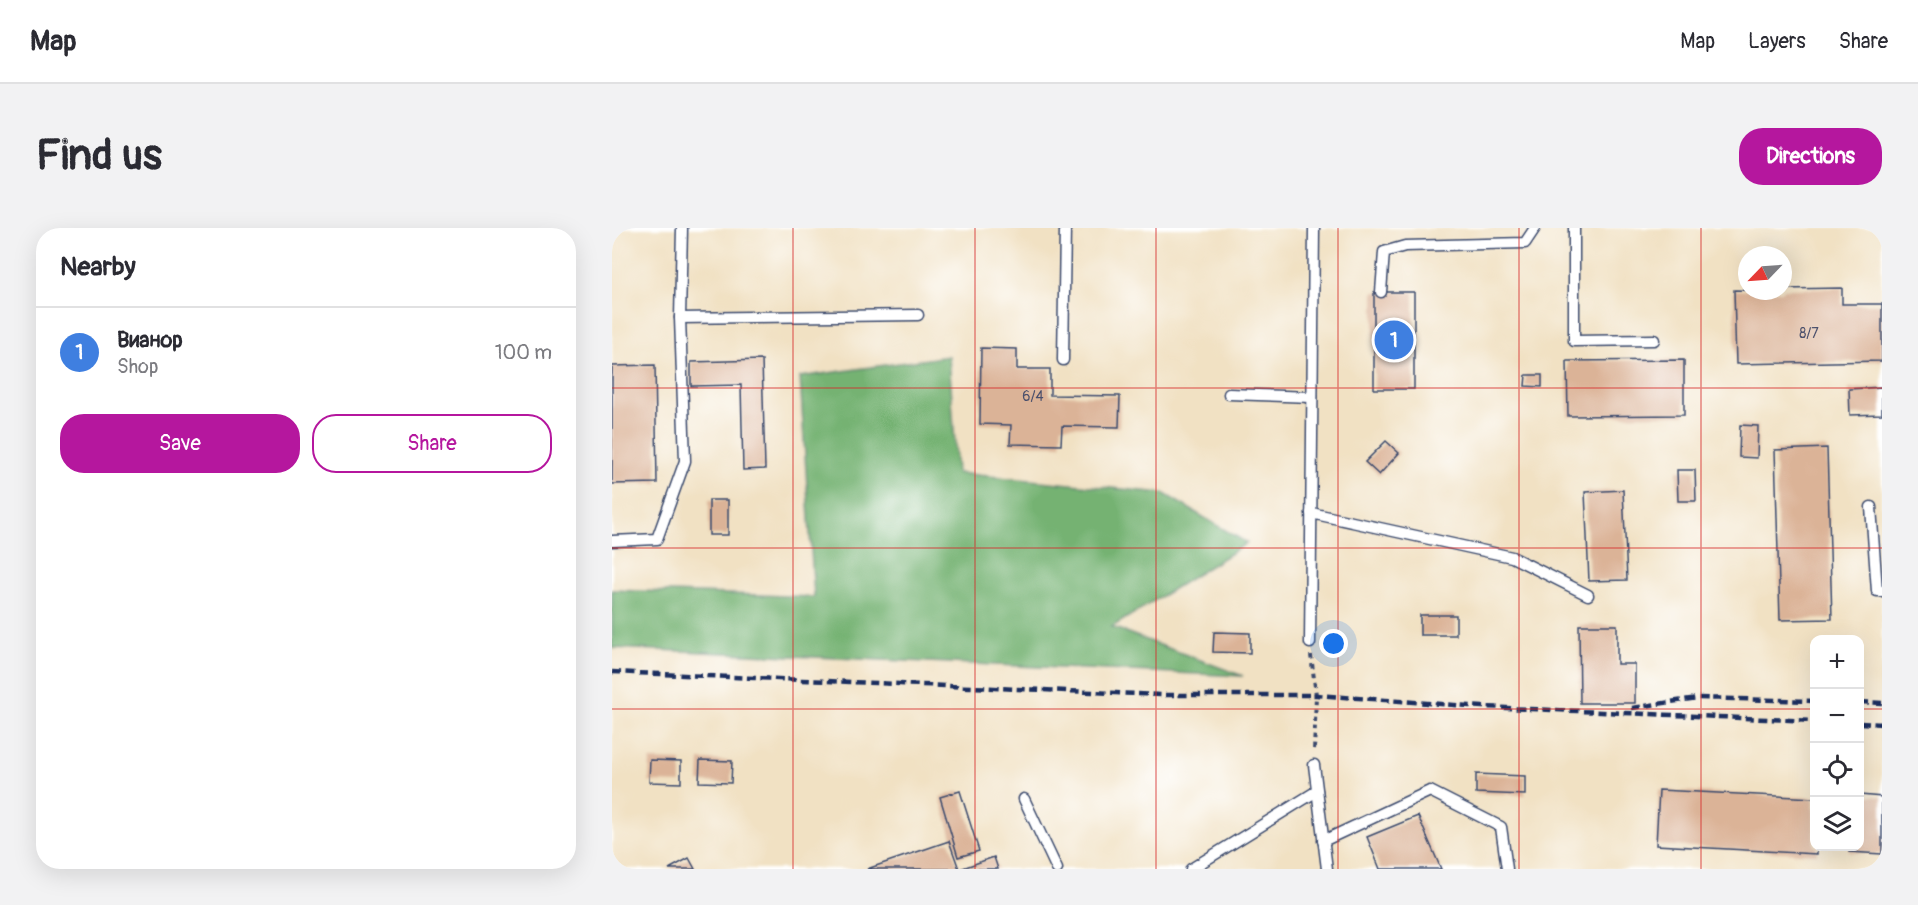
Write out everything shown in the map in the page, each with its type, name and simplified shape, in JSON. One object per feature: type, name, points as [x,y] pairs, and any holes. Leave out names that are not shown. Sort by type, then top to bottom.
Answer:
[{"type":"lane","points":[[612,541],[657,539],[685,461],[680,318],[682,228]]},
{"type":"lane","points":[[1064,360],[1065,228]]},
{"type":"lane","points":[[1310,643],[1314,228]]},
{"type":"lane","points":[[1381,292],[1384,252],[1405,246],[1525,243],[1535,228]]},
{"type":"lane","points":[[1574,228],[1575,341],[1654,340]]},
{"type":"lane","points":[[680,318],[918,315]]},
{"type":"lane","points":[[1229,394],[1312,397]]},
{"type":"lane","points":[[1871,507],[1878,591],[1882,591]]},
{"type":"lane","points":[[1311,513],[1512,556],[1588,595]]},
{"type":"lane","points":[[1314,765],[1327,869]]},
{"type":"lane","points":[[1191,869],[1317,791]]},
{"type":"lane","points":[[1323,842],[1430,791],[1501,827],[1507,869]]},
{"type":"lane","points":[[1024,799],[1057,869]]},
{"type":"path","points":[[1310,643],[1316,695],[1314,765]]},
{"type":"green space","points":[[949,356],[957,473],[1163,493],[1247,543],[1112,627],[1243,676],[612,648],[612,590],[814,597],[800,377]]},
{"type":"building","points":[[1842,288],[1842,304],[1882,304],[1882,361],[1736,364],[1734,290],[1738,290],[1738,300],[1792,300],[1792,289]]},
{"type":"building","points":[[1374,292],[1414,292],[1414,389],[1374,389]]},
{"type":"building","points":[[981,348],[1017,349],[1017,369],[1050,369],[1050,395],[1120,396],[1119,427],[1062,426],[1061,445],[1010,444],[1011,425],[980,424]]},
{"type":"building","points":[[762,360],[765,469],[743,470],[741,385],[691,386],[691,362]]},
{"type":"building","points":[[1684,360],[1684,415],[1568,416],[1567,361]]},
{"type":"building","points":[[655,365],[657,483],[612,484],[612,366]]},
{"type":"building","points":[[1526,375],[1542,375],[1542,387],[1525,386]]},
{"type":"building","points":[[1882,387],[1882,414],[1850,415],[1849,389]]},
{"type":"building","points":[[1740,425],[1758,426],[1757,458],[1739,457]]},
{"type":"building","points":[[1386,441],[1399,453],[1379,475],[1365,462]]},
{"type":"building","points":[[1827,448],[1832,619],[1780,620],[1775,450]]},
{"type":"building","points":[[1677,470],[1695,470],[1696,501],[1678,501]]},
{"type":"building","points":[[1623,490],[1627,580],[1589,581],[1585,492]]},
{"type":"building","points":[[709,500],[728,500],[728,535],[709,535]]},
{"type":"building","points":[[1420,615],[1456,615],[1456,635],[1420,635]]},
{"type":"building","points":[[1579,625],[1617,625],[1617,664],[1635,664],[1635,703],[1580,703]]},
{"type":"building","points":[[1214,632],[1250,633],[1250,653],[1213,652]]},
{"type":"building","points":[[650,760],[681,761],[681,783],[649,782]]},
{"type":"building","points":[[700,760],[732,761],[731,783],[699,782]]},
{"type":"building","points":[[1476,774],[1525,776],[1525,795],[1476,793]]},
{"type":"building","points":[[1659,790],[1810,798],[1810,851],[1817,851],[1817,854],[1656,845]]},
{"type":"building","points":[[960,791],[979,851],[958,857],[940,797]]},
{"type":"building","points":[[1864,795],[1882,797],[1882,854],[1849,852],[1864,851]]},
{"type":"building","points":[[1418,816],[1441,869],[1380,869],[1367,837]]},
{"type":"building","points":[[949,841],[959,869],[867,869]]},
{"type":"building","points":[[994,857],[998,869],[960,869]]},
{"type":"building","points":[[689,858],[695,869],[669,869]]},
{"type":"railway","points":[[612,672],[1162,695],[1316,695],[1483,707],[1810,721]]},
{"type":"railway","points":[[1632,708],[1697,698],[1810,701]]},
{"type":"railway","points":[[1864,702],[1882,703]]},
{"type":"railway","points":[[1864,723],[1882,724]]},
{"type":"place","name":"Вианор","points":[[1394,340]]}]
